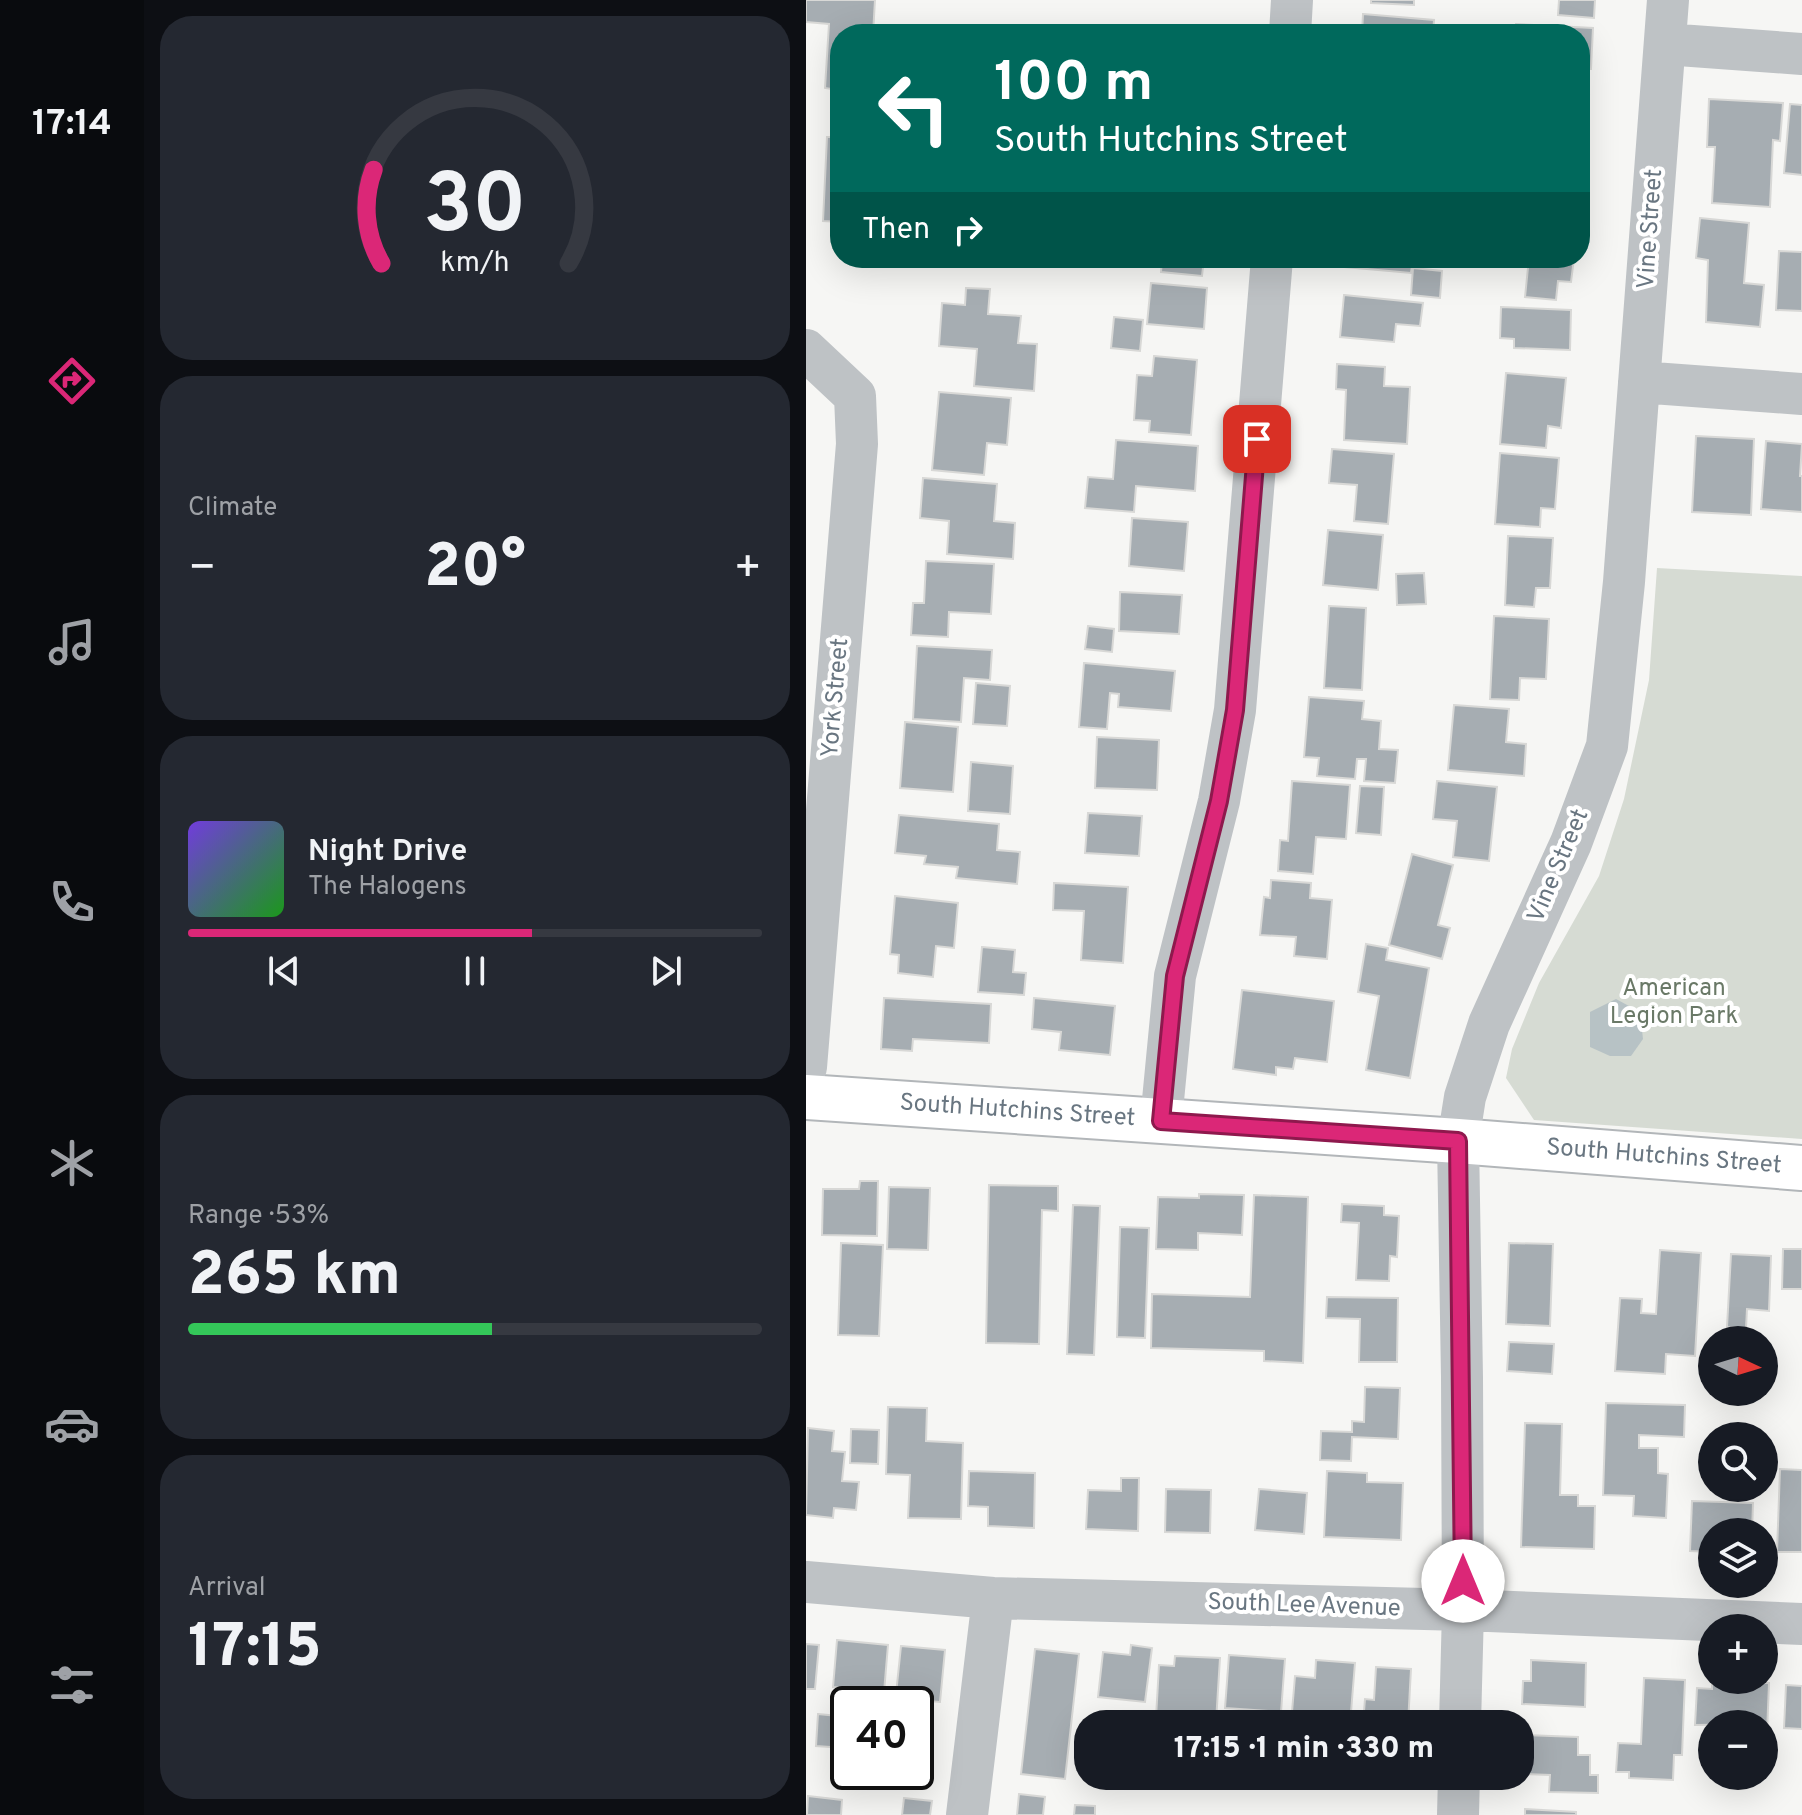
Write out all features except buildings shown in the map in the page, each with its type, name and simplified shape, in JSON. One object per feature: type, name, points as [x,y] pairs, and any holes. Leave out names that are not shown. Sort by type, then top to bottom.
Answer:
[{"type":"main road","name":"South Hutchins Street","points":[[806,1097],[1458,1141],[1802,1168]]},
{"type":"street","points":[[1291,24],[1292,0]]},
{"type":"street","name":"Vine Street","points":[[1460,1710],[1463,1610],[1458,1141],[1465,1097],[1489,1024],[1571,843],[1607,746],[1624,582],[1668,0]]},
{"type":"street","points":[[1665,44],[1802,54]]},
{"type":"street","points":[[1161,1121],[1175,976],[1219,801],[1235,710],[1271,268]]},
{"type":"street","name":"York Street","points":[[806,350],[855,396],[857,444],[806,1067]]},
{"type":"street","points":[[1639,382],[1802,394]]},
{"type":"street","name":"South Lee Avenue","points":[[806,1582],[993,1598],[1463,1610],[1802,1624]]},
{"type":"street","points":[[967,1815],[993,1598]]},
{"type":"street","points":[[1458,1815],[1459,1790]]},
{"type":"green space","name":"American Legion Park","points":[[1657,568],[1802,576],[1802,1139],[1534,1120],[1506,1078],[1512,1049],[1539,983],[1599,876],[1624,799],[1649,680]]},
{"type":"shaded area","points":[[1616,999],[1640,1012],[1643,1039],[1631,1056],[1610,1056],[1590,1047],[1590,1012]]},
{"type":"route","points":[[1257,439],[1235,710],[1219,801],[1175,976],[1161,1121],[1458,1141],[1463,1581]]}]
